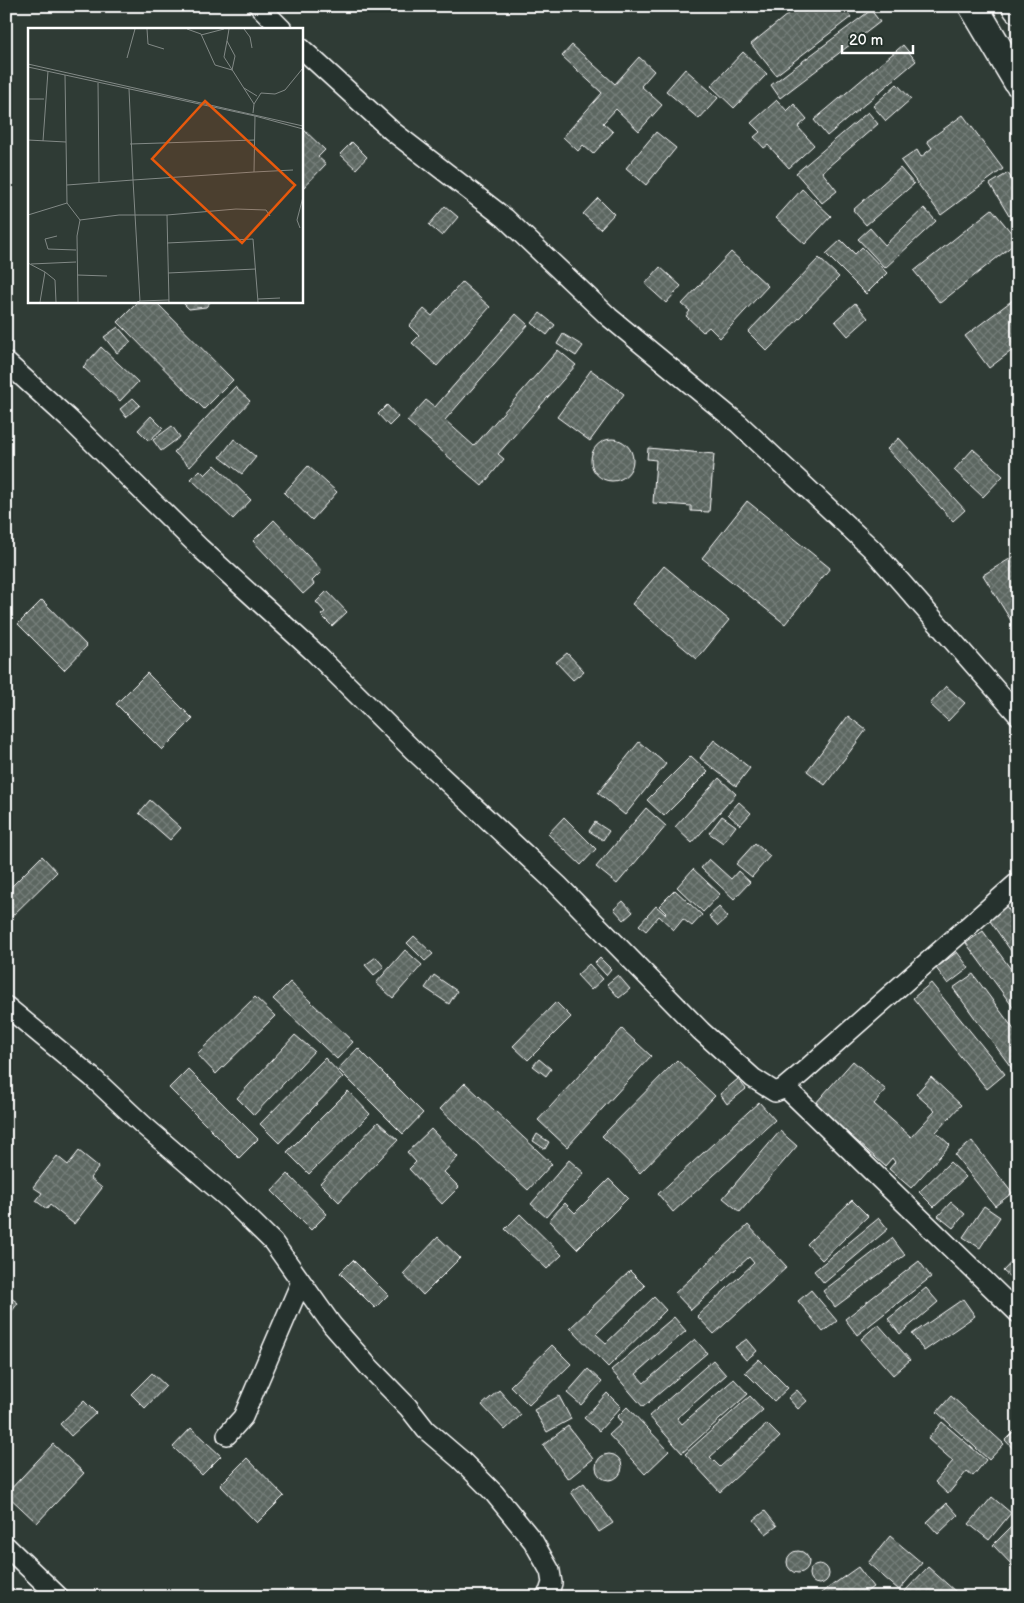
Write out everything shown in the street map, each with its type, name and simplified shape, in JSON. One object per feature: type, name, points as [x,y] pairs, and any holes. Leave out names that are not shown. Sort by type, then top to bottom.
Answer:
[{"type":"main road","points":[[973,6],[1018,82]]},
{"type":"street","points":[[259,6],[281,28]]},
{"type":"street","points":[[302,49],[392,131],[505,218],[610,317],[740,424],[872,549],[1018,715]]},
{"type":"street","points":[[6,362],[70,420],[200,548],[313,651],[413,750],[558,885],[701,1031],[753,1078],[776,1092],[785,1087],[1018,882]]},
{"type":"street","points":[[6,1006],[92,1078],[231,1201],[272,1242],[332,1325],[368,1367],[408,1407],[426,1430],[461,1460],[494,1493],[533,1541],[550,1571],[552,1583],[545,1597]]},
{"type":"street","points":[[785,1087],[1018,1313]]},
{"type":"street","points":[[227,1435],[244,1417],[301,1282]]},
{"type":"street","points":[[6,1546],[59,1597]]},
{"type":"building","points":[[6,6],[15,6],[8,14]]},
{"type":"building","points":[[798,6],[842,6],[851,17],[776,75],[751,44]]},
{"type":"building","points":[[871,10],[880,22],[780,98],[771,85]]},
{"type":"building","points":[[572,45],[615,84],[639,57],[654,71],[641,86],[662,105],[639,131],[616,109],[603,123],[613,132],[593,154],[583,145],[578,151],[563,137],[602,93],[562,56]]},
{"type":"building","points":[[903,45],[916,61],[827,136],[814,120]]},
{"type":"building","points":[[743,52],[767,74],[734,108],[711,86]]},
{"type":"building","points":[[685,69],[718,98],[699,119],[666,91]]},
{"type":"building","points":[[897,84],[911,99],[886,121],[873,106]]},
{"type":"building","points":[[777,100],[787,111],[794,104],[807,119],[798,127],[814,145],[789,168],[768,145],[764,148],[754,137],[760,132],[751,123]]},
{"type":"building","points":[[868,112],[878,124],[822,172],[837,191],[822,203],[796,173]]},
{"type":"building","points":[[963,115],[1003,169],[941,215],[901,161],[917,150],[921,157],[932,148],[927,141]]},
{"type":"building","points":[[302,128],[325,150],[318,157],[326,164],[302,189]]},
{"type":"building","points":[[656,132],[676,148],[646,185],[626,168]]},
{"type":"building","points":[[352,142],[367,157],[356,169],[340,154]]},
{"type":"building","points":[[900,168],[914,184],[866,225],[853,210]]},
{"type":"building","points":[[1008,173],[1018,190],[1018,210],[1009,216],[990,184]]},
{"type":"building","points":[[802,189],[831,216],[805,244],[776,218]]},
{"type":"building","points":[[598,198],[614,214],[600,229],[583,214]]},
{"type":"building","points":[[445,206],[458,217],[442,236],[429,225]]},
{"type":"building","points":[[924,208],[936,221],[885,268],[858,239],[870,228],[885,245]]},
{"type":"building","points":[[992,209],[1018,241],[940,303],[914,271]]},
{"type":"building","points":[[841,240],[855,254],[862,247],[887,273],[866,294],[826,254]]},
{"type":"building","points":[[731,252],[768,286],[720,338],[709,327],[703,332],[686,316],[690,311],[682,304]]},
{"type":"building","points":[[819,258],[839,277],[767,351],[748,332]]},
{"type":"building","points":[[660,267],[681,286],[666,303],[645,284]]},
{"type":"building","points":[[462,282],[490,307],[437,366],[412,343],[419,336],[409,326],[424,309],[432,316]]},
{"type":"building","points":[[1018,296],[1018,346],[989,368],[965,336]]},
{"type":"building","points":[[138,302],[156,302],[233,380],[204,409],[118,322]]},
{"type":"building","points":[[182,302],[210,302],[206,307],[189,309]]},
{"type":"building","points":[[855,303],[868,318],[848,336],[835,321]]},
{"type":"building","points":[[540,313],[555,325],[547,335],[532,323]]},
{"type":"building","points":[[516,314],[528,325],[445,420],[474,446],[558,350],[576,365],[498,454],[504,459],[482,486],[407,421],[426,400],[435,407]]},
{"type":"building","points":[[118,327],[131,342],[117,353],[104,337]]},
{"type":"building","points":[[563,334],[583,346],[576,356],[557,344]]},
{"type":"building","points":[[101,347],[138,382],[120,401],[83,367]]},
{"type":"building","points":[[591,370],[624,394],[590,441],[557,417]]},
{"type":"building","points":[[235,387],[250,401],[190,467],[174,452]]},
{"type":"building","points":[[1018,391],[1018,402],[1012,397]]},
{"type":"building","points":[[133,398],[140,405],[126,417],[120,409]]},
{"type":"building","points":[[387,405],[398,417],[389,426],[378,414]]},
{"type":"building","points":[[151,416],[163,428],[149,441],[138,430]]},
{"type":"building","points":[[172,426],[180,437],[161,451],[153,440]]},
{"type":"building","points":[[899,438],[965,510],[953,521],[887,449]]},
{"type":"building","points":[[234,439],[256,457],[242,474],[220,457]]},
{"type":"building","points":[[616,439],[624,442],[630,448],[633,460],[630,472],[624,478],[608,481],[600,478],[594,472],[591,456],[594,448],[600,442]]},
{"type":"building","points":[[648,448],[714,454],[709,512],[691,511],[691,506],[653,503],[656,460],[647,459]]},
{"type":"building","points":[[973,449],[1003,476],[983,497],[954,470]]},
{"type":"building","points":[[215,465],[251,500],[233,519],[191,479],[200,470],[205,475]]},
{"type":"building","points":[[308,466],[337,492],[312,520],[284,493]]},
{"type":"building","points":[[747,501],[830,568],[785,624],[702,558]]},
{"type":"building","points":[[274,520],[322,571],[312,581],[314,584],[303,594],[253,541]]},
{"type":"building","points":[[1018,554],[1018,632],[983,575]]},
{"type":"building","points":[[664,566],[729,620],[697,659],[632,604]]},
{"type":"building","points":[[327,591],[347,612],[332,626],[321,615],[325,612],[316,602]]},
{"type":"building","points":[[42,600],[87,646],[64,670],[18,624]]},
{"type":"building","points":[[567,653],[584,671],[573,680],[556,662]]},
{"type":"building","points":[[147,673],[193,719],[162,750],[116,704]]},
{"type":"building","points":[[946,686],[965,703],[948,721],[930,704]]},
{"type":"building","points":[[848,716],[866,730],[825,785],[807,771]]},
{"type":"building","points":[[714,740],[750,768],[736,786],[700,758]]},
{"type":"building","points":[[639,742],[666,764],[625,815],[598,793]]},
{"type":"building","points":[[691,756],[708,772],[664,816],[647,800]]},
{"type":"building","points":[[719,778],[736,794],[692,843],[675,827]]},
{"type":"building","points":[[150,800],[181,828],[170,840],[139,813]]},
{"type":"building","points":[[739,802],[751,813],[740,825],[728,814]]},
{"type":"building","points":[[646,808],[666,826],[617,884],[596,867]]},
{"type":"building","points":[[722,816],[736,826],[723,843],[709,833]]},
{"type":"building","points":[[564,817],[596,849],[581,865],[548,834]]},
{"type":"building","points":[[595,822],[609,831],[603,840],[589,831]]},
{"type":"building","points":[[755,843],[770,856],[752,877],[736,864]]},
{"type":"building","points":[[42,856],[57,872],[6,922],[6,892]]},
{"type":"building","points":[[709,859],[731,879],[738,871],[750,882],[734,899],[701,868]]},
{"type":"building","points":[[693,869],[720,894],[703,912],[677,887]]},
{"type":"building","points":[[675,890],[702,915],[692,926],[683,919],[674,930],[659,916],[646,931],[639,925],[656,906],[665,914],[659,906]]},
{"type":"building","points":[[1018,900],[1018,911],[1012,904]]},
{"type":"building","points":[[623,901],[633,912],[624,920],[614,909]]},
{"type":"building","points":[[1006,906],[1018,923],[1018,961],[988,918]]},
{"type":"building","points":[[719,907],[728,917],[718,926],[709,916]]},
{"type":"building","points":[[983,931],[1018,979],[1018,1014],[966,943]]},
{"type":"building","points":[[414,936],[433,954],[425,961],[407,943]]},
{"type":"building","points":[[405,950],[422,965],[393,998],[376,983]]},
{"type":"building","points":[[957,952],[969,968],[948,984],[936,968]]},
{"type":"building","points":[[376,957],[384,967],[374,975],[365,965]]},
{"type":"building","points":[[600,958],[611,969],[606,975],[595,963]]},
{"type":"building","points":[[589,964],[603,979],[591,990],[577,975]]},
{"type":"building","points":[[973,974],[1018,1035],[1018,1067],[1013,1070],[953,988]]},
{"type":"building","points":[[434,975],[457,991],[449,1004],[425,988]]},
{"type":"building","points":[[618,975],[630,989],[619,998],[607,984]]},
{"type":"building","points":[[290,982],[353,1042],[337,1059],[273,999]]},
{"type":"building","points":[[931,983],[1005,1074],[987,1089],[913,998]]},
{"type":"building","points":[[255,997],[275,1016],[216,1074],[197,1054]]},
{"type":"building","points":[[556,1002],[571,1017],[528,1060],[513,1046]]},
{"type":"building","points":[[622,1029],[651,1056],[567,1147],[538,1120]]},
{"type":"building","points":[[295,1035],[314,1051],[254,1115],[237,1098]]},
{"type":"building","points":[[358,1048],[423,1113],[403,1134],[338,1069]]},
{"type":"building","points":[[325,1058],[343,1077],[279,1143],[260,1124]]},
{"type":"building","points":[[539,1059],[551,1069],[546,1076],[533,1066]]},
{"type":"building","points":[[677,1060],[715,1096],[640,1173],[602,1136]]},
{"type":"building","points":[[853,1061],[886,1090],[874,1104],[911,1137],[935,1111],[916,1094],[931,1077],[961,1105],[936,1132],[950,1145],[911,1188],[889,1169],[895,1162],[892,1158],[885,1166],[815,1104]]},
{"type":"building","points":[[188,1069],[258,1139],[239,1158],[169,1088]]},
{"type":"building","points":[[738,1079],[746,1089],[727,1104],[720,1094]]},
{"type":"building","points":[[465,1083],[552,1164],[528,1190],[440,1109]]},
{"type":"building","points":[[348,1091],[370,1114],[309,1174],[287,1152]]},
{"type":"building","points":[[759,1102],[775,1120],[673,1212],[658,1194]]},
{"type":"building","points":[[378,1122],[398,1140],[339,1202],[320,1183]]},
{"type":"building","points":[[431,1129],[458,1157],[444,1172],[459,1187],[442,1204],[409,1169],[416,1162],[407,1152]]},
{"type":"building","points":[[780,1131],[797,1146],[740,1212],[723,1198]]},
{"type":"building","points":[[537,1134],[549,1142],[545,1149],[533,1141]]},
{"type":"building","points":[[972,1141],[1012,1193],[995,1206],[955,1155]]},
{"type":"building","points":[[79,1151],[99,1167],[90,1178],[102,1188],[74,1224],[50,1205],[47,1209],[36,1201],[42,1193],[33,1187],[57,1156],[68,1165]]},
{"type":"building","points":[[569,1160],[584,1173],[546,1217],[531,1204]]},
{"type":"building","points":[[950,1162],[966,1177],[934,1207],[919,1192]]},
{"type":"building","points":[[288,1174],[327,1214],[311,1230],[272,1191]]},
{"type":"building","points":[[609,1179],[628,1198],[577,1249],[549,1220],[565,1203],[575,1213]]},
{"type":"building","points":[[852,1200],[868,1216],[822,1260],[807,1244]]},
{"type":"building","points":[[951,1202],[965,1214],[953,1228],[938,1216]]},
{"type":"building","points":[[984,1206],[1000,1217],[980,1248],[963,1237]]},
{"type":"building","points":[[520,1214],[562,1255],[547,1269],[505,1229]]},
{"type":"building","points":[[879,1218],[888,1229],[824,1283],[814,1271]]},
{"type":"building","points":[[748,1225],[787,1267],[714,1334],[697,1316],[754,1263],[749,1257],[691,1310],[675,1293]]},
{"type":"building","points":[[438,1237],[460,1258],[423,1295],[403,1274]]},
{"type":"building","points":[[892,1238],[905,1255],[835,1307],[823,1291]]},
{"type":"building","points":[[1018,1255],[1018,1284],[1003,1271]]},
{"type":"building","points":[[353,1260],[388,1295],[375,1308],[340,1273]]},
{"type":"building","points":[[919,1261],[931,1277],[857,1335],[845,1319]]},
{"type":"building","points":[[630,1271],[645,1286],[596,1334],[606,1343],[654,1297],[666,1310],[608,1367],[570,1328]]},
{"type":"building","points":[[926,1288],[938,1302],[900,1334],[888,1319]]},
{"type":"building","points":[[811,1290],[837,1321],[823,1332],[798,1301]]},
{"type":"building","points":[[6,1294],[18,1303],[6,1319]]},
{"type":"building","points":[[963,1299],[975,1316],[924,1351],[912,1334]]},
{"type":"building","points":[[674,1317],[686,1331],[636,1374],[644,1383],[695,1339],[707,1353],[643,1407],[611,1370]]},
{"type":"building","points":[[878,1324],[910,1360],[893,1375],[861,1339]]},
{"type":"building","points":[[747,1339],[757,1351],[746,1360],[735,1347]]},
{"type":"building","points":[[552,1345],[571,1364],[529,1405],[510,1386]]},
{"type":"building","points":[[759,1359],[788,1388],[774,1401],[745,1372]]},
{"type":"building","points":[[713,1360],[726,1375],[677,1418],[682,1424],[734,1379],[748,1394],[682,1453],[649,1416]]},
{"type":"building","points":[[588,1369],[602,1382],[581,1405],[567,1393]]},
{"type":"building","points":[[152,1373],[166,1386],[145,1408],[131,1394]]},
{"type":"building","points":[[499,1390],[521,1415],[505,1430],[482,1405]]},
{"type":"building","points":[[797,1390],[807,1401],[798,1409],[788,1398]]},
{"type":"building","points":[[607,1393],[621,1407],[599,1431],[584,1418]]},
{"type":"building","points":[[559,1396],[571,1419],[547,1432],[534,1410]]},
{"type":"building","points":[[750,1396],[763,1410],[710,1457],[720,1467],[767,1424],[780,1437],[720,1492],[685,1454]]},
{"type":"building","points":[[951,1396],[1004,1444],[989,1460],[937,1412]]},
{"type":"building","points":[[84,1401],[96,1413],[71,1436],[60,1424]]},
{"type":"building","points":[[627,1407],[669,1451],[645,1474],[609,1435],[622,1423],[617,1417]]},
{"type":"building","points":[[942,1422],[986,1460],[973,1476],[967,1471],[948,1494],[935,1482],[953,1461],[928,1439]]},
{"type":"building","points":[[568,1426],[593,1459],[568,1479],[543,1445]]},
{"type":"building","points":[[1018,1427],[1018,1450],[1016,1452],[1005,1440]]},
{"type":"building","points":[[191,1428],[221,1456],[202,1475],[173,1447]]},
{"type":"building","points":[[53,1444],[84,1473],[37,1523],[6,1494]]},
{"type":"building","points":[[609,1454],[618,1458],[622,1467],[618,1476],[609,1480],[600,1476],[596,1467],[600,1458]]},
{"type":"building","points":[[247,1458],[284,1496],[257,1523],[220,1485]]},
{"type":"building","points":[[584,1483],[613,1523],[599,1532],[571,1492]]},
{"type":"building","points":[[992,1497],[1011,1513],[989,1540],[969,1524]]},
{"type":"building","points":[[947,1503],[958,1515],[938,1534],[927,1522]]},
{"type":"building","points":[[765,1511],[777,1526],[766,1534],[754,1520]]},
{"type":"building","points":[[1015,1523],[1018,1526],[1018,1561],[1013,1566],[993,1545]]},
{"type":"building","points":[[890,1536],[922,1563],[899,1590],[868,1563]]},
{"type":"building","points":[[798,1551],[806,1554],[809,1562],[806,1570],[798,1573],[790,1570],[787,1562],[790,1554]]},
{"type":"building","points":[[815,1564],[823,1564],[829,1570],[829,1578],[823,1584],[815,1584],[809,1578],[809,1570]]},
{"type":"building","points":[[858,1567],[873,1587],[859,1597],[824,1597],[821,1593]]},
{"type":"building","points":[[928,1567],[956,1592],[952,1597],[909,1597],[904,1592]]},
{"type":"building","points":[[799,1592],[805,1597],[795,1597]]}]
